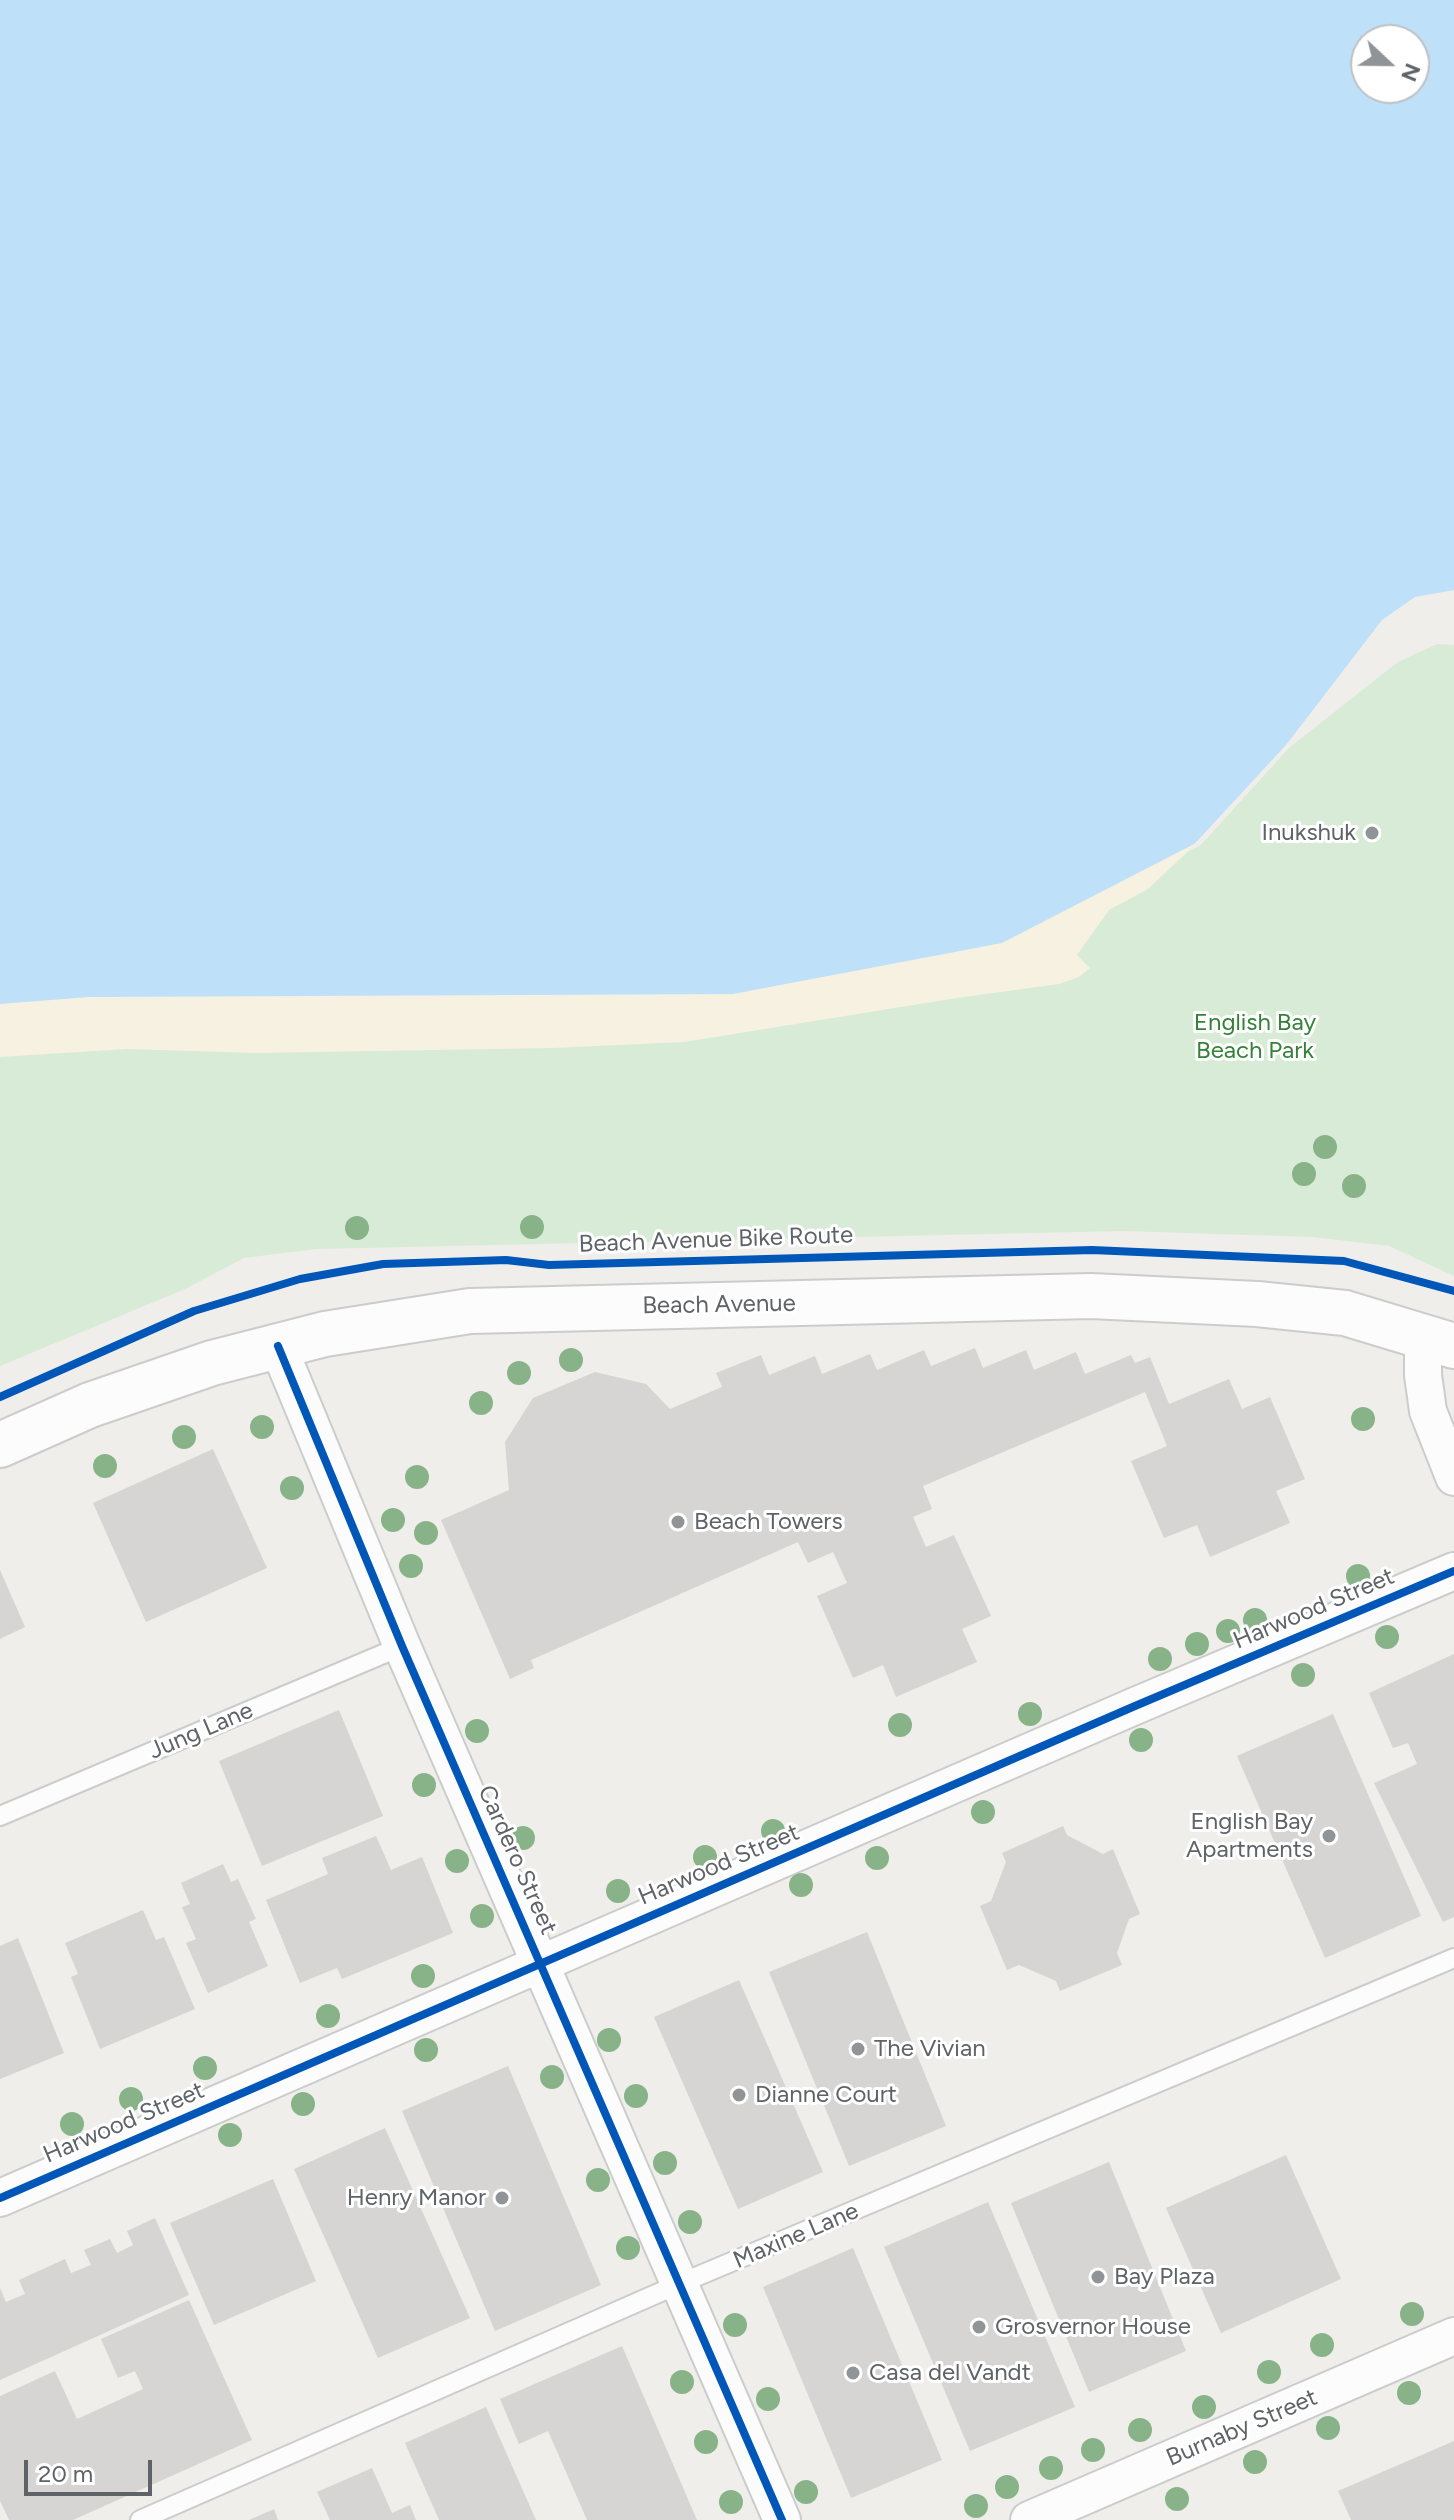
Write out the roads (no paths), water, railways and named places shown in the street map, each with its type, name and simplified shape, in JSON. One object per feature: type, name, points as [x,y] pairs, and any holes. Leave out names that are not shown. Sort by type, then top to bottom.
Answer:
[{"type":"street","name":"Beach Avenue","points":[[0,1445],[90,1405],[212,1363],[325,1334],[470,1311],[1091,1296],[1257,1304],[1345,1313],[1439,1341]]},
{"type":"street","points":[[1439,1341],[1423,1375],[1428,1411],[1454,1477]]},
{"type":"street","name":"Cardero Street","points":[[278,1346],[402,1646],[782,2520]]},
{"type":"street","name":"Harwood Street","points":[[0,2198],[1454,1571]]},
{"type":"street","name":"Burnaby Street","points":[[1029,2520],[1454,2336]]},
{"type":"lane","name":"Jung Lane","points":[[0,1816],[402,1646]]},
{"type":"lane","name":"Maxine Lane","points":[[140,2520],[679,2284],[1454,1958]]},
{"type":"water","points":[[0,0],[1454,0],[1454,641],[1436,640],[1396,659],[1286,745],[1198,842],[1002,943],[733,994],[89,997],[0,1004]]},
{"type":"place","name":"Inukshuk","points":[[1372,833]]},
{"type":"place","name":"Beach Towers","points":[[678,1522]]},
{"type":"place","name":"English Bay Apartments","points":[[1329,1836]]},
{"type":"place","name":"The Vivian","points":[[858,2049]]},
{"type":"place","name":"Dianne Court","points":[[739,2095]]},
{"type":"place","name":"Henry Manor","points":[[502,2198]]},
{"type":"place","name":"Bay Plaza","points":[[1098,2277]]},
{"type":"place","name":"Grosvernor House","points":[[979,2327]]},
{"type":"place","name":"Casa del Vandt","points":[[853,2373]]},
{"type":"park label","name":"English Bay Beach Park","points":[[1255,1037]]}]
